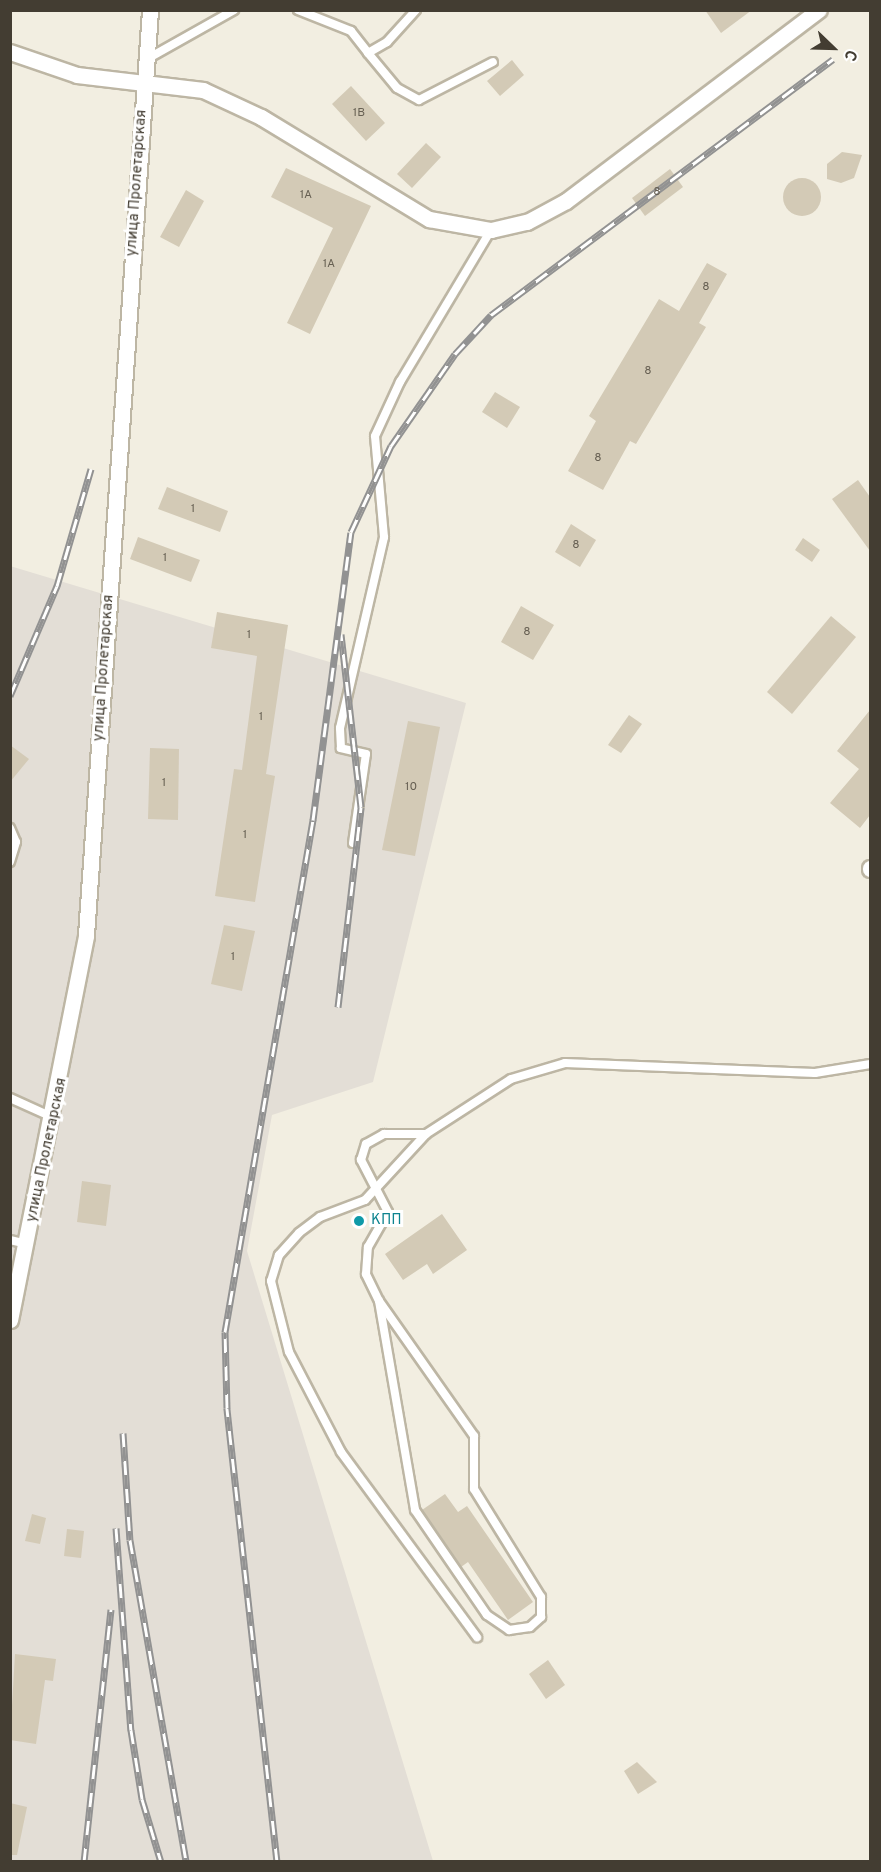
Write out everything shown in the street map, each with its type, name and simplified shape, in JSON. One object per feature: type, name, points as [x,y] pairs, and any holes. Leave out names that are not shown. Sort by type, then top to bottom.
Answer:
[{"type":"street","name":"улица Пролетарская","points":[[10,1320],[54,1118],[86,935],[150,10]]},
{"type":"street","points":[[10,52],[76,75],[144,81],[220,97],[429,219],[491,230],[527,222],[566,201],[819,10]]},
{"type":"lane","points":[[147,59],[234,10]]},
{"type":"lane","points":[[298,10],[351,31],[397,88],[419,100],[492,62]]},
{"type":"lane","points":[[368,53],[387,42],[416,10]]},
{"type":"lane","points":[[353,843],[366,754],[341,748],[340,728],[384,537],[375,436],[400,382],[491,230]]},
{"type":"lane","points":[[10,828],[16,842],[10,862]]},
{"type":"lane","points":[[477,1637],[340,1452],[289,1352],[275,1303],[273,1268],[287,1245],[320,1217],[351,1208],[375,1192],[426,1134],[511,1079],[565,1063],[814,1073],[870,1064]]},
{"type":"lane","points":[[10,1098],[54,1118]]},
{"type":"lane","points":[[379,1301],[474,1436],[474,1489],[542,1597],[541,1617],[530,1627],[509,1630],[493,1620],[415,1510],[379,1301],[365,1260],[373,1232],[388,1212],[375,1192],[361,1160],[366,1144],[384,1134],[426,1134]]},
{"type":"lane","points":[[10,1240],[27,1244]]},
{"type":"shaded area","points":[[10,566],[466,703],[373,1082],[272,1115],[247,1251],[433,1861],[11,1861]]},
{"type":"building","points":[[705,10],[752,10],[721,33]]},
{"type":"building","points":[[512,60],[524,75],[500,96],[487,81]]},
{"type":"building","points":[[351,86],[385,123],[366,141],[332,104]]},
{"type":"building","points":[[426,143],[441,157],[412,188],[397,174]]},
{"type":"building","points":[[842,152],[862,155],[854,178],[841,183],[827,179],[827,164]]},
{"type":"building","points":[[286,168],[371,206],[310,334],[287,323],[333,228],[271,197]]},
{"type":"building","points":[[670,169],[683,187],[645,216],[632,198]]},
{"type":"building","points":[[802,178],[815,184],[821,197],[815,210],[802,216],[789,210],[783,197],[789,184]]},
{"type":"building","points":[[186,190],[204,201],[179,247],[160,237]]},
{"type":"building","points":[[707,263],[727,274],[699,323],[706,327],[636,444],[630,441],[603,490],[568,471],[596,421],[589,416],[659,299],[679,311]]},
{"type":"building","points":[[495,392],[520,407],[507,428],[482,412]]},
{"type":"building","points":[[858,480],[870,497],[870,551],[832,499]]},
{"type":"building","points":[[167,487],[228,511],[220,532],[158,509]]},
{"type":"building","points":[[571,524],[596,540],[580,567],[555,552]]},
{"type":"building","points":[[138,537],[200,560],[191,582],[130,559]]},
{"type":"building","points":[[803,538],[820,550],[812,562],[795,550]]},
{"type":"building","points":[[521,606],[554,625],[533,660],[501,642]]},
{"type":"building","points":[[217,612],[288,625],[266,774],[275,776],[255,902],[215,896],[234,769],[242,770],[257,656],[211,648]]},
{"type":"building","points":[[831,616],[856,637],[792,714],[767,692]]},
{"type":"building","points":[[870,710],[870,815],[860,828],[830,803],[859,769],[837,751]]},
{"type":"building","points":[[629,715],[642,724],[621,753],[608,745]]},
{"type":"building","points":[[408,721],[440,727],[415,856],[382,850]]},
{"type":"building","points":[[10,745],[29,759],[10,782]]},
{"type":"building","points":[[150,748],[179,749],[178,820],[148,819]]},
{"type":"building","points":[[224,925],[255,931],[242,991],[211,984]]},
{"type":"building","points":[[82,1181],[111,1185],[106,1226],[77,1222]]},
{"type":"building","points":[[442,1214],[467,1250],[433,1274],[427,1264],[403,1280],[385,1254]]},
{"type":"building","points":[[445,1494],[458,1512],[467,1506],[533,1602],[508,1620],[468,1562],[461,1567],[422,1510]]},
{"type":"building","points":[[32,1514],[46,1518],[40,1544],[25,1541]]},
{"type":"building","points":[[67,1529],[84,1531],[81,1558],[64,1556]]},
{"type":"building","points":[[15,1654],[56,1659],[53,1681],[45,1680],[36,1744],[10,1740]]},
{"type":"building","points":[[548,1660],[565,1685],[546,1699],[529,1674]]},
{"type":"building","points":[[637,1762],[657,1782],[638,1794],[624,1771]]},
{"type":"building","points":[[10,1803],[27,1807],[17,1855],[10,1855]]},
{"type":"railway","points":[[277,1862],[227,1408],[225,1332],[313,820],[351,532],[391,446],[455,354],[491,315],[833,59]]},
{"type":"railway","points":[[10,696],[57,586],[91,469]]},
{"type":"railway","points":[[338,1007],[361,807],[341,634]]},
{"type":"railway","points":[[123,1433],[130,1540],[186,1862]]},
{"type":"railway","points":[[116,1528],[131,1730],[142,1799],[161,1862]]},
{"type":"railway","points":[[84,1862],[111,1609]]},
{"type":"place","name":"КПП","points":[[359,1221]]}]
